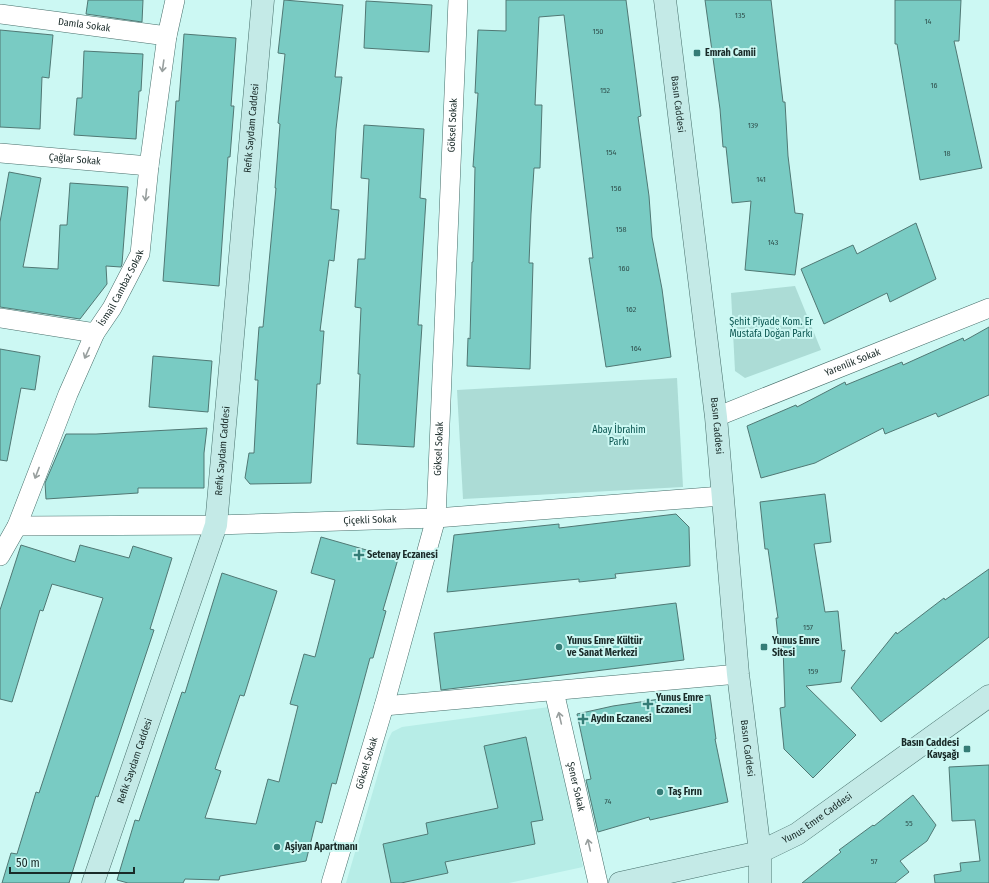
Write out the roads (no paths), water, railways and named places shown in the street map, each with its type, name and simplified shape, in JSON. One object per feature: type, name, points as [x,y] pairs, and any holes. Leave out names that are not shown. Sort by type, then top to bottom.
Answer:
[{"type":"street","name":"İsmail Cambaz Sokak","points":[[0,556],[17,526],[68,394],[95,333],[112,308],[140,254],[149,166],[167,36],[175,0]]},
{"type":"street","name":"Refik Saydam Caddesi","points":[[94,883],[216,525],[264,0]]},
{"type":"street","name":"Göksel Sokak","points":[[331,883],[384,706],[436,518],[458,0]]},
{"type":"street","name":"Basın Caddesi","points":[[665,0],[716,417],[738,674],[760,852],[760,883]]},
{"type":"street","name":"Damla Sokak","points":[[0,14],[167,36]]},
{"type":"street","name":"Çağlar Sokak","points":[[0,153],[149,166]]},
{"type":"street","name":"Yarenlik Sokak","points":[[716,417],[989,308]]},
{"type":"street","points":[[0,318],[95,333]]},
{"type":"street","name":"Çiçekli Sokak","points":[[17,526],[216,525],[436,518],[722,496]]},
{"type":"street","points":[[384,706],[738,674]]},
{"type":"street","name":"Şener Sokak","points":[[554,691],[598,883]]},
{"type":"street","name":"Yunus Emre Caddesi","points":[[620,883],[760,852],[797,834],[989,696]]},
{"type":"place","name":"Emrah Camii","points":[[697,53]]},
{"type":"place","name":"Setenay Eczanesi","points":[[359,555]]},
{"type":"place","name":"Yunus Emre Kültür ve Sanat Merkezi","points":[[559,647]]},
{"type":"place","name":"Yunus Emre Sitesi","points":[[764,647]]},
{"type":"place","name":"Yunus Emre Eczanesi","points":[[648,704]]},
{"type":"place","name":"Aydın Eczanesi","points":[[583,719]]},
{"type":"place","name":"Basın Caddesi Kavşağı","points":[[967,749]]},
{"type":"place","name":"Taş Fırın","points":[[660,792]]},
{"type":"place","name":"Aşiyan Apartmanı","points":[[277,847]]},
{"type":"park label","name":"Şehit Piyade Kom. Er Mustafa Doğan Parkı","points":[[771,328]]},
{"type":"park label","name":"Abay İbrahim Parkı","points":[[619,436]]}]
